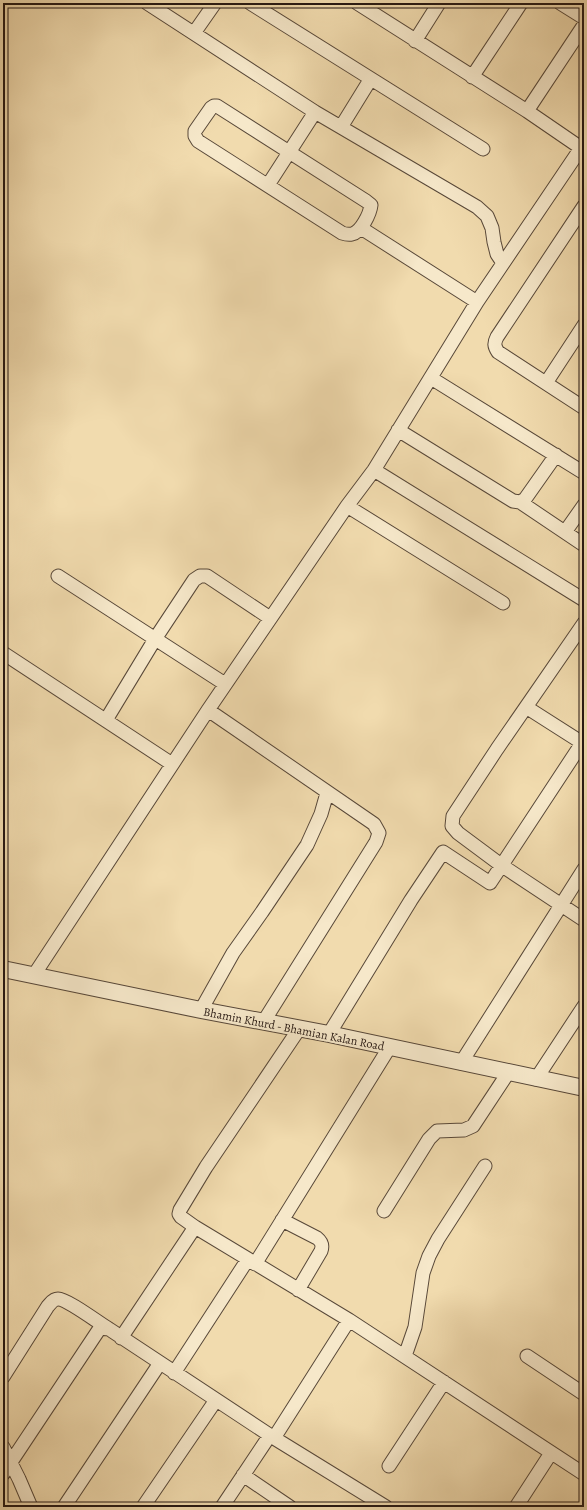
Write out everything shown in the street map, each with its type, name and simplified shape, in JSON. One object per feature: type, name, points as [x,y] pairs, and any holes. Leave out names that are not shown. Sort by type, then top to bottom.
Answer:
[{"type":"street","points":[[147,3],[315,112],[477,207],[487,216],[492,228],[497,254],[503,263]]},
{"type":"street","points":[[194,33],[215,3]]},
{"type":"street","points":[[250,3],[483,150]]},
{"type":"street","points":[[34,975],[225,684],[346,506],[374,470],[477,302],[583,147],[415,41],[359,3]]},
{"type":"street","points":[[415,41],[439,3]]},
{"type":"street","points":[[472,77],[521,3]]},
{"type":"street","points":[[560,3],[584,18]]},
{"type":"street","points":[[527,112],[584,25]]},
{"type":"street","points":[[341,127],[370,80]]},
{"type":"street","points":[[217,106],[290,151],[366,201],[370,205],[370,210],[361,228],[356,233],[350,235],[342,233],[268,185],[198,141],[195,136],[195,132],[211,108],[217,106]]},
{"type":"street","points":[[268,185],[315,112]]},
{"type":"street","points":[[584,206],[494,343],[498,352],[584,408]]},
{"type":"street","points":[[361,228],[477,302]]},
{"type":"street","points":[[546,383],[584,325]]},
{"type":"street","points":[[431,378],[584,473]]},
{"type":"street","points":[[398,430],[513,501],[520,502],[584,545]]},
{"type":"street","points":[[520,502],[525,499],[556,455]]},
{"type":"street","points":[[374,470],[584,600]]},
{"type":"street","points":[[565,532],[584,505]]},
{"type":"street","points":[[346,506],[503,603]]},
{"type":"street","points":[[58,576],[225,684]]},
{"type":"street","points":[[106,720],[155,639],[194,580],[200,576],[207,576],[270,618]]},
{"type":"street","points":[[584,622],[453,816],[452,826],[458,833],[501,865],[584,920]]},
{"type":"street","points":[[3,653],[172,764]]},
{"type":"street","points":[[329,1034],[411,900],[443,852],[490,883],[583,742],[526,707]]},
{"type":"street","points":[[208,710],[374,824],[379,833],[376,842],[264,1021]]},
{"type":"street","points":[[200,1010],[232,953],[262,912],[307,845],[321,814],[327,793]]},
{"type":"street","points":[[461,1063],[584,869]]},
{"type":"street","name":"Bhamin Khurd - Bhamian Kalan Road","points":[[3,969],[200,1010],[329,1034],[584,1088]]},
{"type":"street","points":[[536,1079],[584,1006]]},
{"type":"street","points":[[299,1029],[206,1167],[179,1214],[195,1227],[405,1356],[584,1474]]},
{"type":"street","points":[[174,1373],[251,1261],[282,1220],[390,1048]]},
{"type":"street","points":[[384,1211],[429,1139],[437,1132],[464,1130],[472,1126],[508,1073]]},
{"type":"street","points":[[405,1356],[415,1327],[424,1273],[429,1256],[438,1239],[485,1166]]},
{"type":"street","points":[[282,1220],[321,1241],[321,1251],[298,1290]]},
{"type":"street","points":[[121,1338],[195,1227]]},
{"type":"street","points":[[3,1377],[48,1306],[54,1300],[58,1299],[68,1303],[109,1329],[272,1436],[386,1507]]},
{"type":"street","points":[[222,1507],[243,1475],[272,1436],[348,1320]]},
{"type":"street","points":[[3,1474],[97,1332],[100,1328],[109,1329]]},
{"type":"street","points":[[527,1356],[584,1394]]},
{"type":"street","points":[[64,1507],[160,1363]]},
{"type":"street","points":[[389,1466],[444,1382]]},
{"type":"street","points":[[143,1507],[216,1400]]},
{"type":"street","points":[[3,1447],[31,1507]]},
{"type":"street","points":[[516,1507],[551,1453]]},
{"type":"street","points":[[243,1475],[290,1507]]}]
